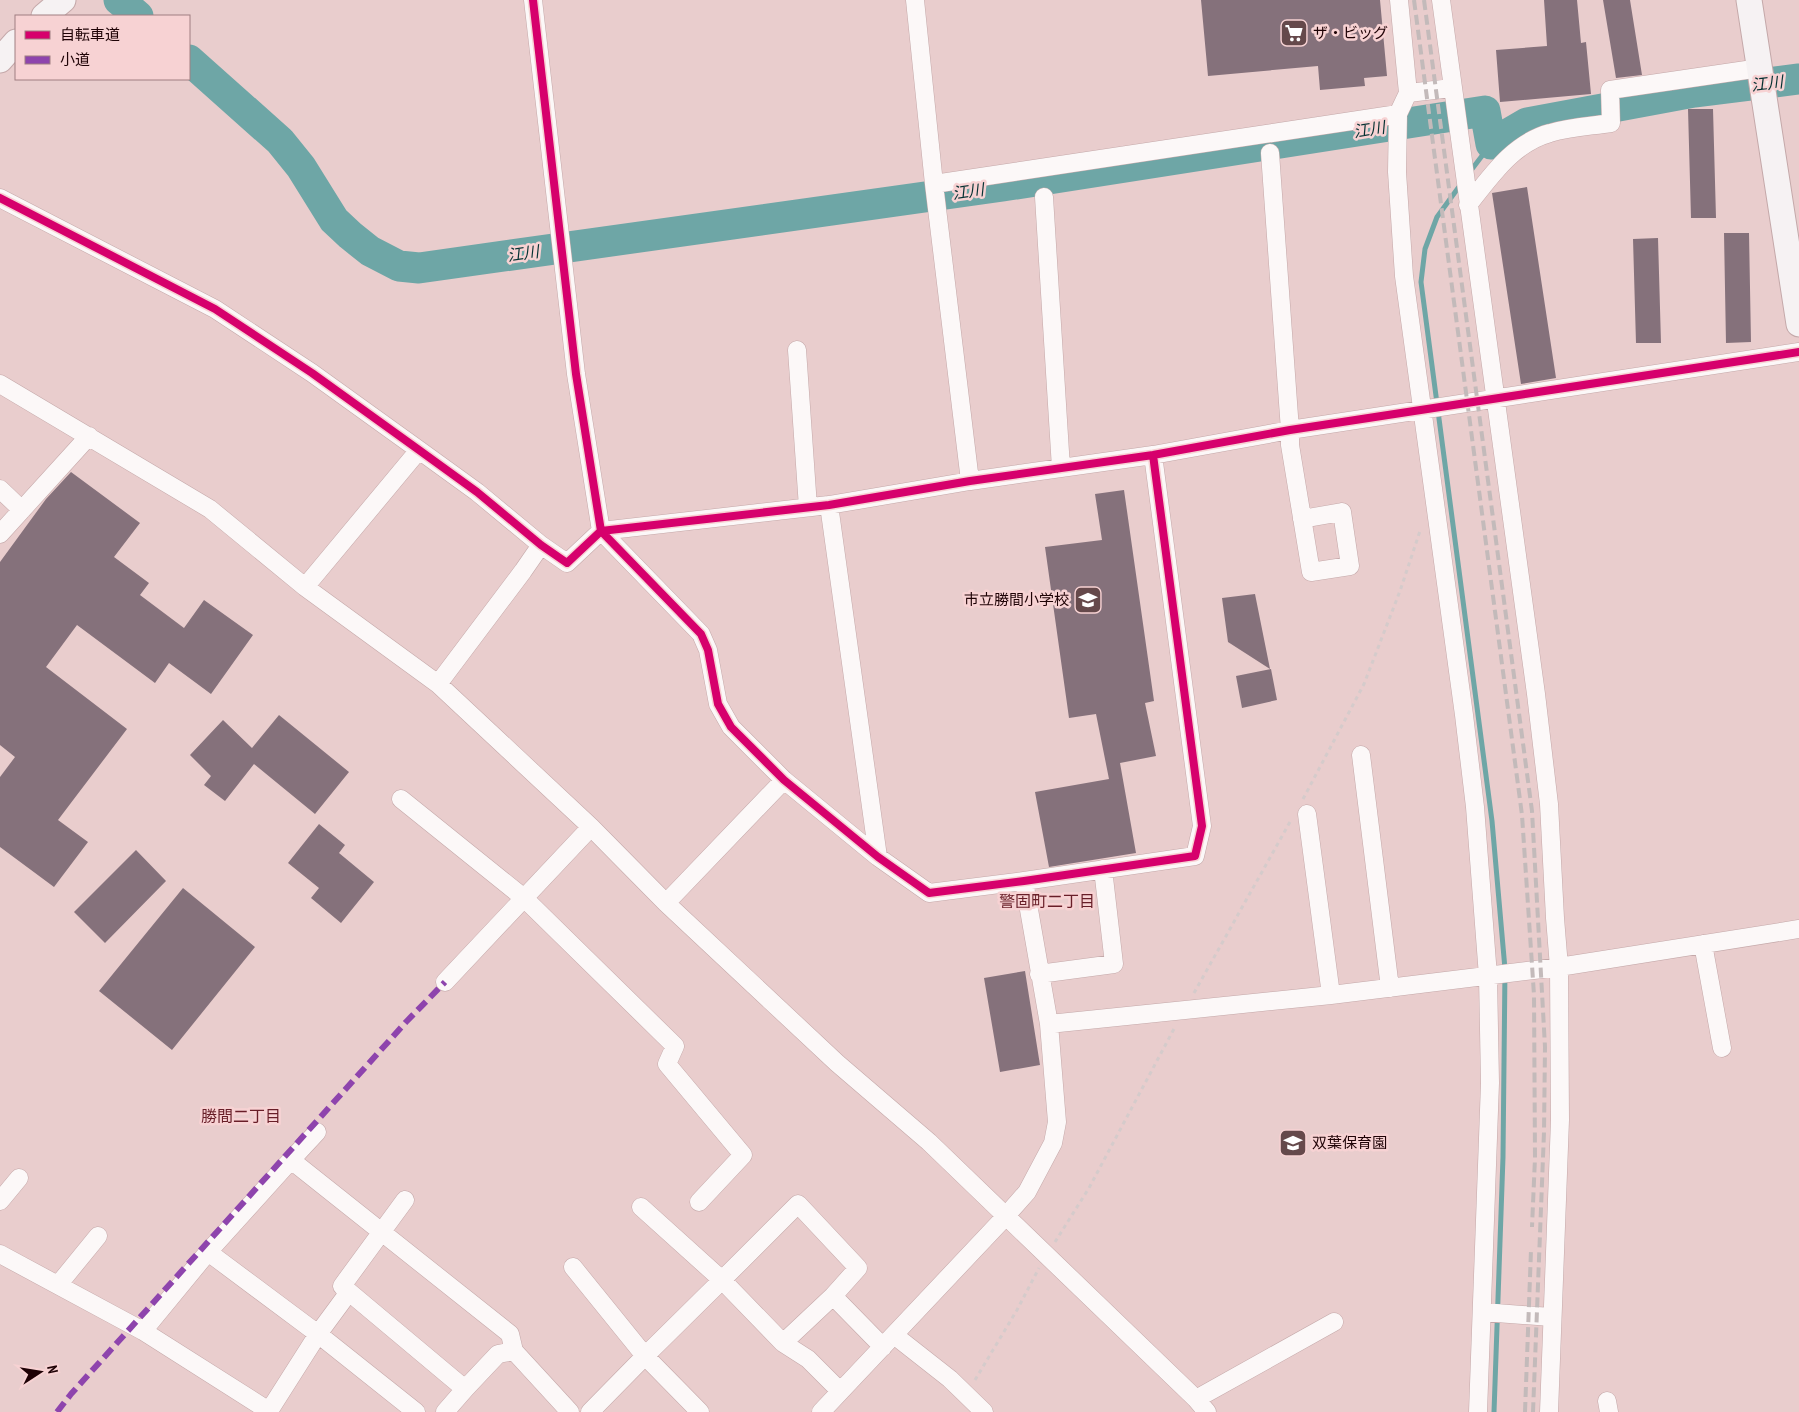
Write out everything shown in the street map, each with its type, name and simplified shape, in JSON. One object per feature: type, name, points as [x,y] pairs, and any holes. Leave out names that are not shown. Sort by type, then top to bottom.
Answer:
[{"type":"street","points":[[45,15],[63,0]]},
{"type":"street","points":[[533,0],[576,374],[601,530],[701,634],[708,650],[718,704],[732,727],[784,780],[878,857],[928,893],[1195,856],[1202,826],[1153,455]]},
{"type":"street","points":[[915,0],[934,184],[970,481]]},
{"type":"street","points":[[1399,0],[1408,93],[1398,114],[1397,172],[1404,276],[1424,411],[1475,806],[1488,976],[1490,1083],[1478,1412]]},
{"type":"street","points":[[1441,0],[1536,694],[1549,804],[1559,967],[1560,1120],[1551,1317],[1549,1412]]},
{"type":"street","points":[[1750,0],[1799,324]]},
{"type":"street","points":[[0,60],[15,43]]},
{"type":"street","points":[[1468,205],[1499,164],[1525,144],[1550,133],[1612,123],[1610,90],[1760,68]]},
{"type":"street","points":[[1408,93],[1452,88]]},
{"type":"street","points":[[934,184],[1398,114]]},
{"type":"street","points":[[1270,153],[1290,445],[1302,519]]},
{"type":"street","points":[[1044,197],[1061,468]]},
{"type":"street","points":[[0,198],[215,309],[312,373],[419,450],[477,492],[540,545],[566,563],[601,530],[829,505],[970,481],[1153,455],[1290,430],[1424,411],[1519,394],[1799,352]]},
{"type":"street","points":[[797,350],[808,507]]},
{"type":"street","points":[[0,384],[210,509],[305,587],[438,684],[591,827],[666,903],[837,1063],[929,1142],[1202,1405],[1334,1322]]},
{"type":"street","points":[[0,534],[89,436]]},
{"type":"street","points":[[305,587],[419,450]]},
{"type":"street","points":[[0,489],[22,510]]},
{"type":"street","points":[[829,505],[878,857]]},
{"type":"street","points":[[438,684],[523,571],[540,545]]},
{"type":"street","points":[[1361,755],[1390,988]]},
{"type":"street","points":[[666,903],[784,780]]},
{"type":"street","points":[[401,799],[524,898],[675,1046],[667,1064],[743,1155],[699,1202]]},
{"type":"street","points":[[1304,809],[1332,995]]},
{"type":"street","points":[[445,982],[591,827]]},
{"type":"street","points":[[1039,974],[1114,964],[1102,869]]},
{"type":"street","points":[[820,1412],[1006,1217],[1027,1192],[1053,1143],[1057,1122],[1049,1024],[1024,881]]},
{"type":"street","points":[[1049,1024],[1332,995],[1488,976],[1559,967],[1799,929]]},
{"type":"street","points":[[1703,944],[1722,1048]]},
{"type":"street","points":[[143,1331],[208,1252],[317,1132]]},
{"type":"street","points":[[291,1160],[510,1334],[514,1351],[570,1412]]},
{"type":"street","points":[[0,1201],[19,1178]]},
{"type":"street","points":[[405,1200],[342,1286],[465,1389]]},
{"type":"street","points":[[590,1412],[798,1204],[858,1268],[833,1296],[783,1343]]},
{"type":"street","points":[[641,1207],[722,1280],[783,1343],[808,1359],[840,1391]]},
{"type":"street","points":[[58,1284],[98,1236]]},
{"type":"street","points":[[208,1252],[318,1334],[416,1412]]},
{"type":"street","points":[[0,1254],[143,1331],[270,1412],[318,1334],[349,1292]]},
{"type":"street","points":[[573,1267],[645,1356],[700,1412]]},
{"type":"street","points":[[833,1296],[888,1341],[950,1379],[984,1412]]},
{"type":"street","points":[[1483,1312],[1551,1317]]},
{"type":"street","points":[[445,1412],[498,1354],[514,1351]]},
{"type":"path","points":[[1304,809],[1364,684],[1422,528]]},
{"type":"path","points":[[966,1395],[1017,1310],[1046,1255],[1089,1188],[1185,1010],[1291,821]]},
{"type":"building","name":"ザ・ビッグ","points":[[1201,0],[1380,0],[1387,76],[1364,78],[1365,86],[1320,90],[1318,66],[1208,76]]},
{"type":"building","points":[[1544,0],[1577,0],[1581,43],[1586,42],[1591,94],[1500,102],[1496,50],[1547,46]]},
{"type":"building","points":[[1603,0],[1630,0],[1642,75],[1616,78]]},
{"type":"building","points":[[1688,109],[1713,109],[1716,218],[1691,218]]},
{"type":"building","points":[[1527,187],[1556,378],[1521,384],[1492,193]]},
{"type":"building","points":[[1724,233],[1749,233],[1751,342],[1726,343]]},
{"type":"building","points":[[1658,238],[1661,343],[1636,343],[1633,239]]},
{"type":"building","points":[[71,472],[140,523],[114,557],[149,583],[140,595],[184,628],[204,600],[253,635],[211,694],[169,663],[155,683],[77,625],[46,667],[127,729],[58,820],[88,842],[54,887],[0,847],[0,777],[15,757],[0,745],[0,562],[46,499]]},
{"type":"building","points":[[1124,490],[1154,701],[1145,703],[1156,756],[1120,763],[1136,853],[1049,867],[1035,792],[1109,779],[1096,714],[1069,718],[1045,547],[1102,540],[1095,494]]},
{"type":"building","points":[[1255,594],[1270,669],[1228,642],[1222,598]]},
{"type":"building","points":[[1271,669],[1277,700],[1242,708],[1236,676]]},
{"type":"building","points":[[279,715],[349,772],[315,814],[254,764],[225,801],[204,785],[211,776],[190,755],[223,720],[252,748]]},
{"type":"building","points":[[319,824],[345,845],[339,853],[374,882],[341,923],[311,898],[319,888],[288,863]]},
{"type":"building","points":[[136,850],[166,881],[105,943],[74,912]]},
{"type":"building","points":[[183,888],[255,947],[172,1050],[99,991]]},
{"type":"building","points":[[1025,971],[1040,1065],[1000,1072],[984,978]]},
{"type":"waterway","name":"江川","points":[[119,0],[137,15]]},
{"type":"waterway","name":"江川","points":[[190,61],[280,141],[301,167],[334,220],[350,235],[370,251],[399,266],[419,268],[1003,186],[1485,111],[1491,144],[1527,123],[1694,92],[1799,79]]},
{"type":"waterway","points":[[1469,173],[1491,144]]},
{"type":"waterway","points":[[1461,184],[1437,217],[1425,249],[1421,282],[1492,821],[1505,969],[1503,1157],[1494,1412]]},
{"type":"railway","points":[[1414,0],[1522,815],[1534,995],[1535,1158],[1532,1227]]},
{"type":"railway","points":[[1424,0],[1532,811],[1545,1047],[1544,1132],[1533,1412]]},
{"type":"railway","points":[[1525,1412],[1531,1250]]},
{"type":"marked path","points":[[57,1412],[71,1394],[406,1022],[445,982]]},
{"type":"cycle path","points":[[533,0],[576,374],[601,531],[701,634],[708,650],[718,704],[731,727],[784,780],[878,857],[929,893],[1195,856],[1202,826],[1153,455]]},
{"type":"cycle path","points":[[0,198],[215,309],[312,373],[419,450],[477,492],[541,545],[567,563],[601,531],[829,505],[970,481],[1153,455],[1290,430],[1799,352]]},
{"type":"place","name":"ザ・ビッグ","points":[[1294,33]]},
{"type":"place","name":"市立勝間小学校","points":[[1088,600]]},
{"type":"place","name":"双葉保育園","points":[[1293,1143]]},
{"type":"district","name":"警固町二丁目","points":[[1047,901]]},
{"type":"district","name":"勝間二丁目","points":[[241,1116]]}]
